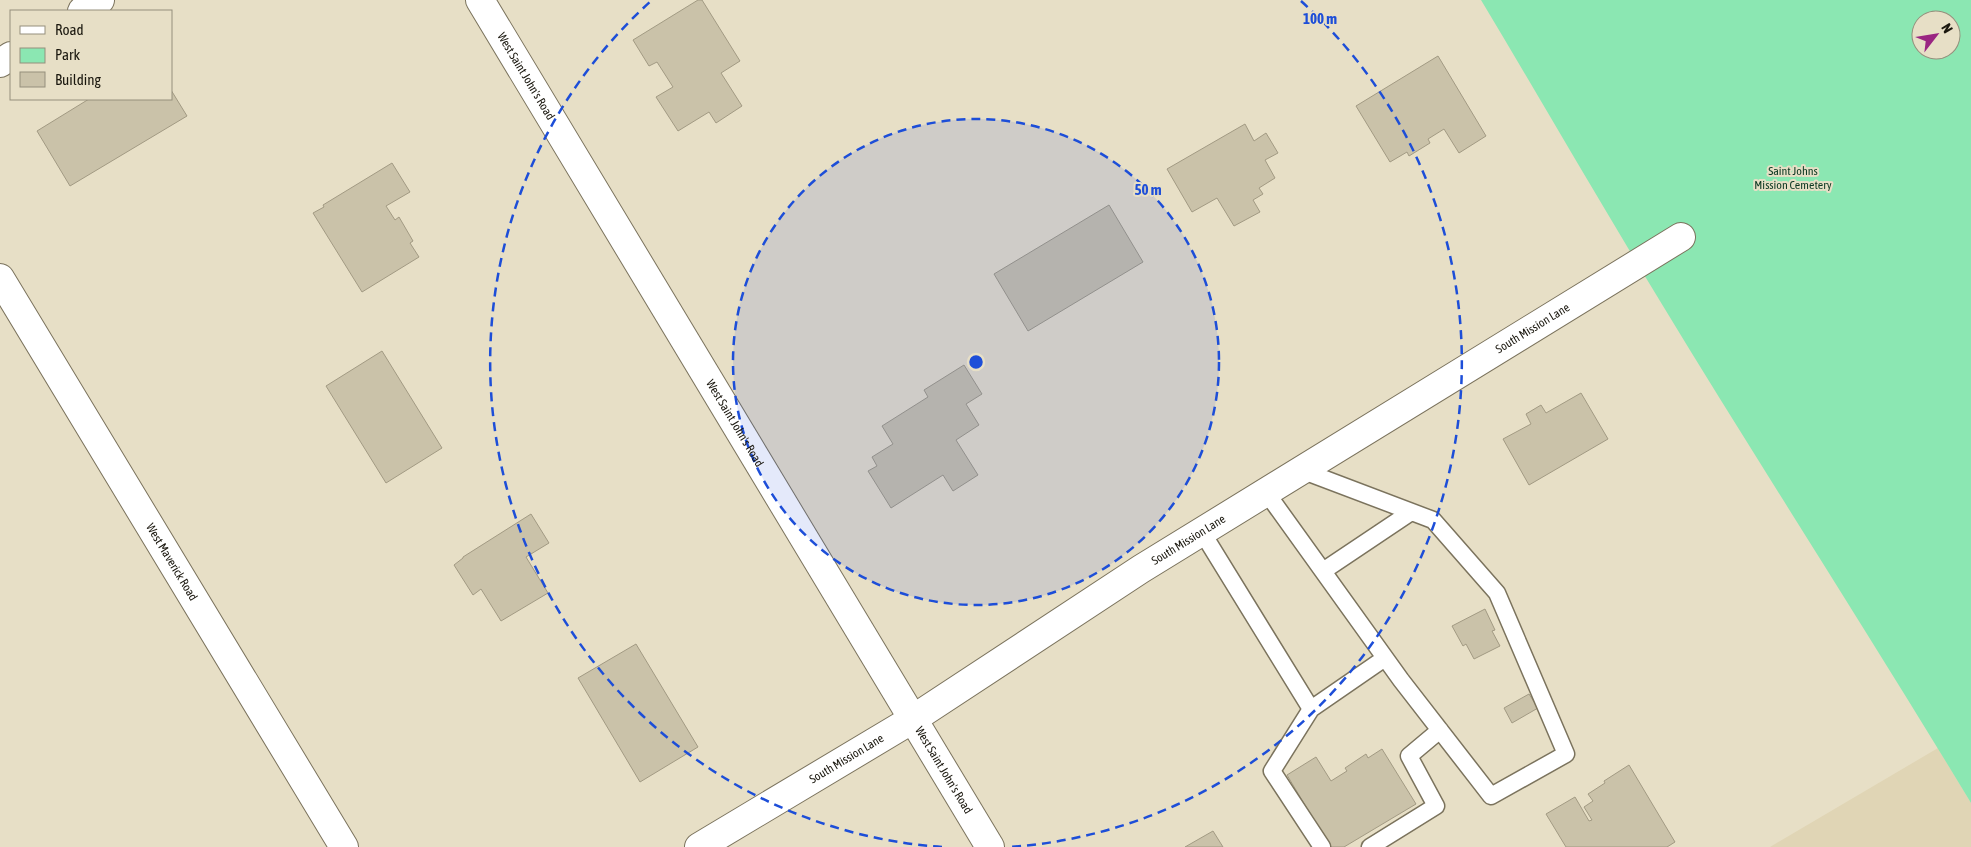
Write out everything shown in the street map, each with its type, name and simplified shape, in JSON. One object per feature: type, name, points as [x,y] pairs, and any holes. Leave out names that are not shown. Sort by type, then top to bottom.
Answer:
[{"type":"street","points":[[84,10],[100,0]]},
{"type":"street","name":"West Saint John's Road","points":[[480,0],[990,847]]},
{"type":"street","name":"South Mission Lane","points":[[699,847],[913,719],[1141,569],[1681,237]]},
{"type":"street","name":"West Maverick Road","points":[[0,278],[344,847]]},
{"type":"lane","points":[[1266,492],[1385,658],[1491,796],[1566,754],[1497,593],[1433,520],[1302,470]]},
{"type":"lane","points":[[1323,571],[1410,512]]},
{"type":"lane","points":[[1202,532],[1311,709]]},
{"type":"lane","points":[[1322,847],[1272,770],[1311,709],[1385,658]]},
{"type":"lane","points":[[1370,847],[1436,806],[1408,756],[1440,730]]},
{"type":"shaded area","points":[[1938,748],[1971,803],[1971,847],[1770,847]]},
{"type":"green space","name":"Saint Johns Mission Cemetery","points":[[1481,0],[1971,0],[1971,803],[1737,427]]},
{"type":"building","points":[[698,0],[702,0],[740,61],[721,73],[742,106],[716,123],[709,112],[678,131],[656,97],[673,87],[657,62],[649,66],[633,40]]},
{"type":"building","points":[[1438,56],[1486,136],[1459,153],[1444,129],[1428,139],[1430,143],[1409,156],[1407,152],[1390,162],[1356,106]]},
{"type":"building","points":[[172,92],[187,116],[70,186],[37,131],[87,100],[172,100]]},
{"type":"building","points":[[1245,124],[1254,141],[1266,133],[1278,153],[1265,160],[1275,178],[1259,188],[1263,194],[1253,200],[1260,212],[1234,226],[1217,198],[1192,212],[1167,169]]},
{"type":"building","points":[[392,163],[410,192],[386,206],[395,220],[399,217],[413,241],[410,243],[419,257],[362,292],[313,213]]},
{"type":"building","points":[[1109,205],[1143,262],[1028,331],[994,274]]},
{"type":"building","points":[[382,351],[442,448],[386,483],[326,386]]},
{"type":"building","points":[[964,365],[982,394],[966,404],[979,425],[956,440],[978,475],[953,491],[943,475],[891,508],[868,471],[877,466],[872,457],[893,444],[882,426],[928,397],[924,390]]},
{"type":"building","points":[[1581,393],[1608,439],[1529,485],[1503,439],[1531,424],[1526,414],[1541,405],[1546,413]]},
{"type":"building","points":[[531,514],[549,543],[526,557],[548,593],[501,621],[481,589],[473,595],[454,565],[463,557]]},
{"type":"building","points":[[1485,609],[1495,630],[1492,631],[1500,646],[1474,659],[1466,644],[1463,646],[1452,626]]},
{"type":"building","points":[[636,644],[698,747],[640,782],[578,678]]},
{"type":"building","points":[[1529,694],[1538,708],[1512,723],[1504,708]]},
{"type":"building","points":[[1382,749],[1416,804],[1344,847],[1330,847],[1287,775],[1316,757],[1331,781],[1347,771],[1345,768],[1366,754],[1368,758]]},
{"type":"building","points":[[1629,765],[1675,842],[1667,847],[1566,847],[1546,814],[1575,797],[1589,821],[1592,820],[1584,807],[1593,801],[1588,794]]},
{"type":"building","points":[[1213,831],[1223,847],[1185,847]]}]
